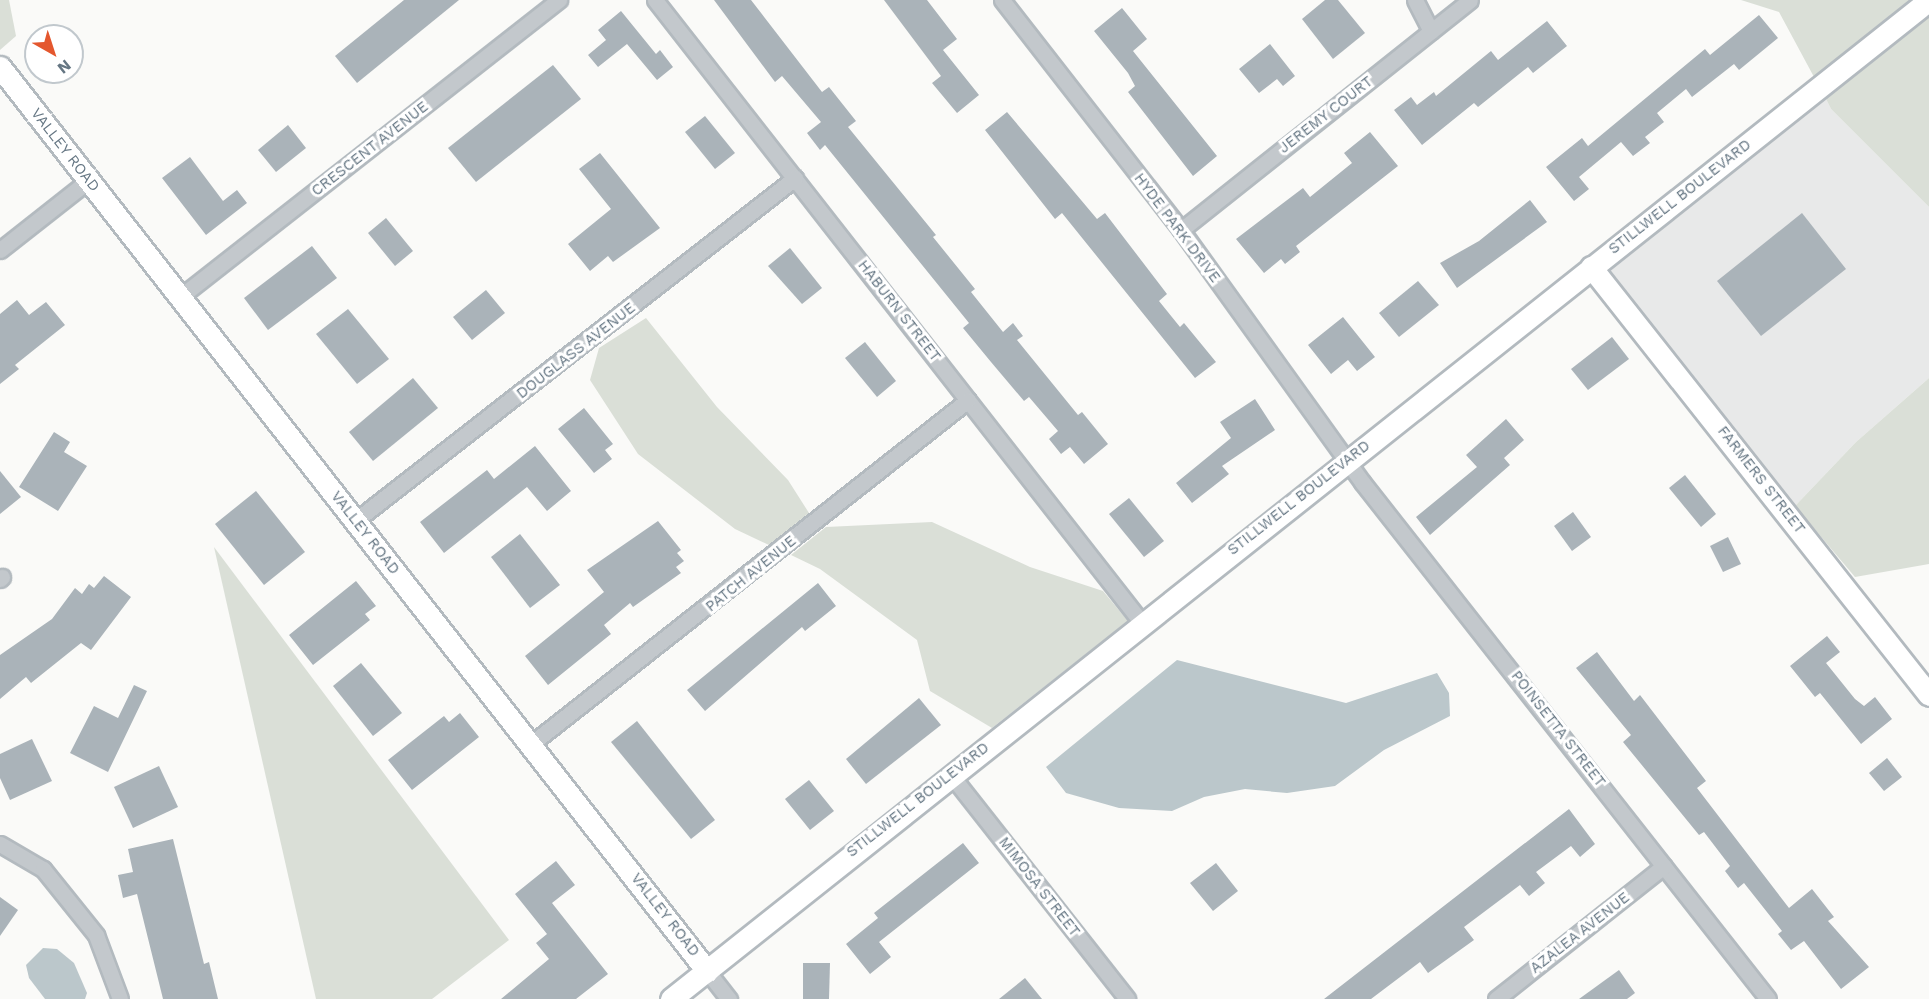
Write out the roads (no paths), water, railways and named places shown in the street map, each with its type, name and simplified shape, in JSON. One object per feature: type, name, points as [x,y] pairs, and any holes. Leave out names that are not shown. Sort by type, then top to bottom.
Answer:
[{"type":"street","name":"CRESCENT AVENUE","points":[[180,297],[560,0]]},
{"type":"street","name":"HABURN STREET","points":[[655,0],[1142,623]]},
{"type":"street","name":"HYDE PARK DRIVE","points":[[1002,0],[1181,230],[1347,460]]},
{"type":"street","points":[[1415,0],[1431,32]]},
{"type":"street","name":"JEREMY COURT","points":[[1181,230],[1470,0]]},
{"type":"street","name":"STILLWELL BOULEVARD","points":[[671,999],[1929,0]]},
{"type":"street","name":"VALLEY ROAD","points":[[0,67],[729,999]]},
{"type":"street","name":"DOUGLASS AVENUE","points":[[355,521],[795,178]]},
{"type":"street","points":[[0,250],[89,180]]},
{"type":"street","name":"FARMERS STREET","points":[[1592,267],[1929,695]]},
{"type":"street","name":"PATCH AVENUE","points":[[531,744],[968,400]]},
{"type":"street","name":"POINSETTA STREET","points":[[1347,460],[1768,999]]},
{"type":"street","name":"MIMOSA STREET","points":[[951,775],[1127,999]]},
{"type":"street","points":[[0,844],[43,869],[96,935],[120,999]]},
{"type":"street","name":"AZALEA AVENUE","points":[[1496,999],[1664,866]]}]
